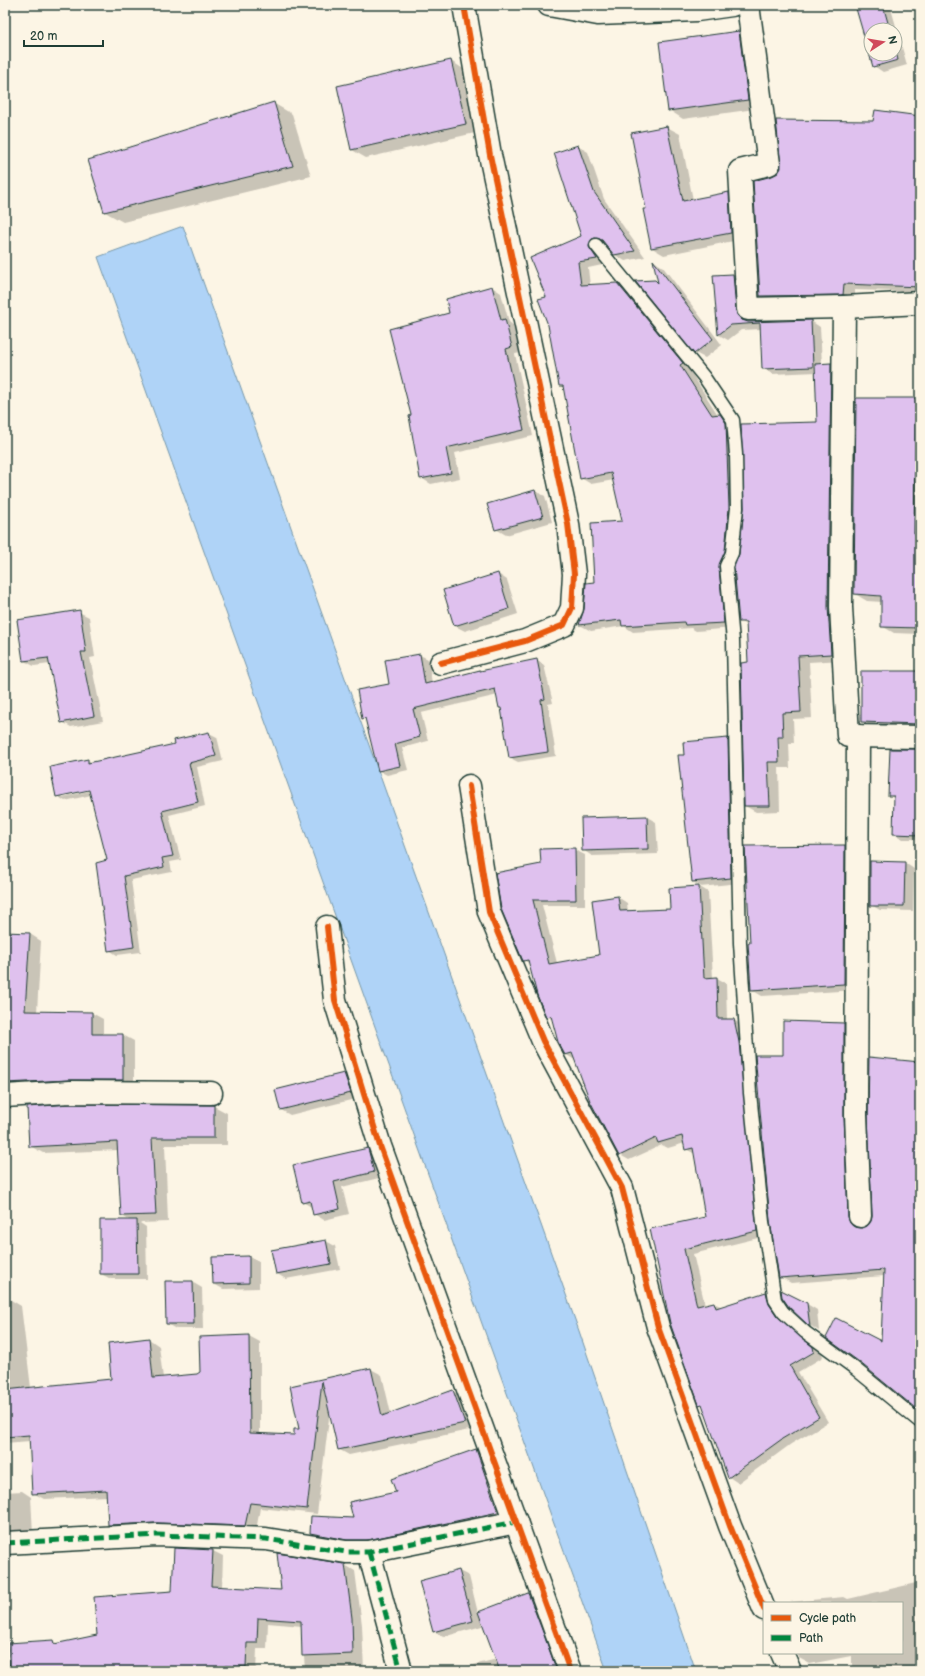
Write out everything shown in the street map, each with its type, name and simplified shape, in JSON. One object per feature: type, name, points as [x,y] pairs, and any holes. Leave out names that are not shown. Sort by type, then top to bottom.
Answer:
[{"type":"street","points":[[441,663],[525,642],[564,625],[572,608],[574,574],[568,524],[490,155],[464,5]]},
{"type":"street","points":[[548,5],[598,14],[697,10],[732,5]]},
{"type":"street","points":[[748,5],[769,164],[740,171],[748,309],[844,307],[920,303]]},
{"type":"street","points":[[844,307],[841,607],[848,736],[920,737]]},
{"type":"street","points":[[858,736],[856,1115],[860,1216]]},
{"type":"street","points":[[469,786],[489,912],[543,1041],[622,1188],[658,1327],[730,1526],[763,1606]]},
{"type":"street","points":[[327,927],[335,1000],[380,1146],[570,1671]]},
{"type":"street","points":[[5,1096],[70,1092],[211,1093]]},
{"type":"street","points":[[5,1543],[173,1536],[266,1539],[346,1552],[369,1552],[516,1522]]},
{"type":"street","points":[[369,1552],[401,1671]]},
{"type":"street","points":[[782,1654],[790,1671]]},
{"type":"lane","points":[[596,245],[704,377],[733,420],[736,454],[737,508],[732,553],[726,566],[733,642],[740,943],[751,1101],[764,1222],[775,1300],[783,1312],[805,1332],[853,1367],[920,1422]]},
{"type":"water","points":[[183,226],[579,1331],[696,1671],[607,1671],[98,257]]},
{"type":"building","points":[[855,5],[883,5],[888,22],[863,22],[863,33]]},
{"type":"building","points":[[739,31],[748,100],[668,111],[659,42]]},
{"type":"building","points":[[451,60],[466,124],[351,150],[337,86]]},
{"type":"building","points":[[872,62],[891,62],[873,67]]},
{"type":"building","points":[[274,102],[293,166],[104,212],[88,160]]},
{"type":"building","points":[[875,110],[920,116],[920,287],[844,284],[843,295],[760,296],[753,181],[772,176],[778,173],[781,168],[776,120],[873,121]]},
{"type":"building","points":[[667,126],[683,201],[729,192],[731,233],[651,248],[643,209],[646,209],[631,133]]},
{"type":"building","points":[[578,145],[594,192],[635,251],[614,255],[602,240],[595,238],[592,239],[589,247],[597,259],[578,262],[581,285],[617,283],[683,363],[680,365],[712,415],[720,414],[726,423],[729,508],[725,551],[719,567],[724,623],[685,625],[684,622],[622,626],[621,620],[579,625],[584,609],[586,583],[594,582],[591,523],[622,521],[611,473],[580,479],[563,386],[559,386],[548,325],[538,299],[546,297],[530,258],[581,236],[554,153]]},
{"type":"building","points":[[653,260],[713,339],[694,354],[635,281],[655,280],[658,283]]},
{"type":"building","points":[[733,274],[736,310],[737,315],[742,320],[748,322],[811,320],[813,367],[762,369],[760,323],[731,325],[718,335],[713,275]]},
{"type":"building","points":[[492,286],[501,320],[505,319],[512,347],[506,349],[524,430],[446,448],[451,473],[420,479],[409,416],[411,415],[389,329],[449,313],[446,299]]},
{"type":"building","points":[[831,363],[828,607],[831,654],[798,656],[801,712],[782,713],[783,737],[778,737],[779,762],[768,762],[770,806],[744,806],[741,663],[748,662],[746,622],[739,622],[734,567],[739,554],[744,508],[741,424],[817,422],[815,364]]},
{"type":"building","points":[[856,398],[916,398],[914,533],[920,534],[920,628],[881,627],[881,596],[854,594]]},
{"type":"building","points":[[535,490],[543,517],[495,530],[487,504]]},
{"type":"building","points":[[498,573],[509,609],[454,626],[443,590]]},
{"type":"building","points":[[80,610],[86,652],[81,652],[94,716],[61,723],[48,658],[23,661],[17,620]]},
{"type":"building","points":[[420,654],[425,684],[480,670],[537,659],[545,699],[541,700],[548,752],[509,758],[501,708],[499,708],[495,689],[413,709],[420,737],[395,744],[400,766],[378,771],[365,718],[362,719],[357,690],[389,684],[385,660]]},
{"type":"building","points":[[861,671],[920,671],[920,724],[861,722]]},
{"type":"building","points":[[209,732],[216,756],[189,763],[198,802],[162,811],[173,856],[162,858],[164,867],[124,876],[134,947],[108,951],[96,863],[107,860],[89,790],[56,797],[50,767],[88,759],[88,763],[175,744],[174,740]]},
{"type":"building","points":[[728,738],[731,878],[692,882],[678,755],[684,755],[683,742]]},
{"type":"building","points":[[890,749],[920,749],[920,835],[893,834],[894,796],[888,796]]},
{"type":"building","points":[[647,816],[648,849],[582,851],[581,818]]},
{"type":"building","points":[[845,845],[844,984],[751,990],[745,846]]},
{"type":"building","points":[[575,848],[576,900],[533,900],[549,964],[599,955],[592,900],[618,896],[620,911],[670,909],[669,888],[699,886],[704,978],[717,977],[718,1019],[734,1019],[739,1042],[757,1231],[684,1249],[697,1306],[714,1302],[716,1308],[766,1292],[769,1304],[777,1316],[813,1347],[814,1352],[790,1366],[819,1417],[782,1439],[728,1478],[702,1404],[699,1405],[670,1323],[650,1229],[705,1217],[693,1148],[685,1150],[682,1136],[658,1143],[656,1138],[619,1156],[590,1101],[572,1053],[565,1055],[558,1042],[551,1016],[546,1017],[537,995],[528,960],[523,961],[501,909],[495,873],[541,864],[540,849]]},
{"type":"building","points":[[870,861],[905,862],[904,906],[870,906]]},
{"type":"building","points":[[5,932],[30,933],[25,1011],[92,1012],[92,1034],[123,1034],[123,1080],[69,1080],[5,1083]]},
{"type":"building","points":[[783,1021],[844,1023],[844,1115],[848,1216],[850,1223],[855,1227],[861,1228],[867,1226],[871,1221],[872,1216],[868,1115],[869,1057],[920,1062],[920,1412],[858,1361],[826,1338],[836,1318],[881,1341],[884,1270],[779,1278],[770,1221],[755,1055],[783,1055]]},
{"type":"building","points":[[344,1073],[351,1093],[280,1110],[275,1090]]},
{"type":"building","points":[[70,1104],[214,1105],[214,1138],[152,1138],[156,1215],[121,1216],[117,1142],[29,1147],[27,1107]]},
{"type":"building","points":[[368,1148],[374,1172],[334,1182],[340,1209],[313,1215],[310,1201],[302,1203],[293,1165]]},
{"type":"building","points":[[100,1220],[137,1220],[138,1274],[100,1274]]},
{"type":"building","points":[[326,1240],[331,1264],[276,1274],[271,1250]]},
{"type":"building","points":[[249,1256],[249,1283],[213,1284],[212,1257]]},
{"type":"building","points":[[165,1281],[193,1281],[194,1324],[166,1324]]},
{"type":"building","points":[[781,1290],[807,1303],[810,1327],[789,1307],[782,1297]]},
{"type":"building","points":[[249,1335],[250,1433],[294,1435],[294,1429],[299,1429],[290,1386],[371,1368],[382,1416],[453,1390],[465,1423],[338,1450],[322,1381],[307,1509],[250,1503],[245,1526],[157,1523],[108,1525],[106,1490],[32,1494],[29,1435],[5,1437],[5,1390],[111,1379],[108,1343],[149,1338],[153,1378],[197,1374],[200,1372],[199,1337]]},
{"type":"building","points":[[476,1449],[498,1512],[368,1540],[347,1540],[310,1533],[311,1516],[353,1518],[349,1502],[396,1492],[391,1479]]},
{"type":"building","points":[[174,1548],[213,1550],[211,1586],[281,1590],[277,1553],[345,1564],[352,1618],[353,1654],[302,1656],[301,1621],[258,1618],[257,1643],[247,1643],[246,1667],[225,1666],[225,1671],[10,1671],[8,1643],[53,1640],[54,1644],[97,1635],[94,1597],[172,1591]]},
{"type":"building","points":[[459,1570],[473,1621],[433,1632],[419,1581]]},
{"type":"building","points":[[528,1593],[557,1671],[500,1671],[478,1612]]},
{"type":"marked path","points":[[5,1543],[157,1535],[266,1539],[346,1552],[369,1552],[516,1522]]},
{"type":"marked path","points":[[369,1552],[401,1671]]},
{"type":"cycle path","points":[[441,663],[525,641],[564,625],[572,608],[574,574],[568,524],[490,155],[464,5]]},
{"type":"cycle path","points":[[469,786],[489,912],[543,1041],[622,1188],[658,1327],[730,1526],[763,1607]]},
{"type":"cycle path","points":[[327,927],[335,1000],[380,1146],[570,1671]]}]
